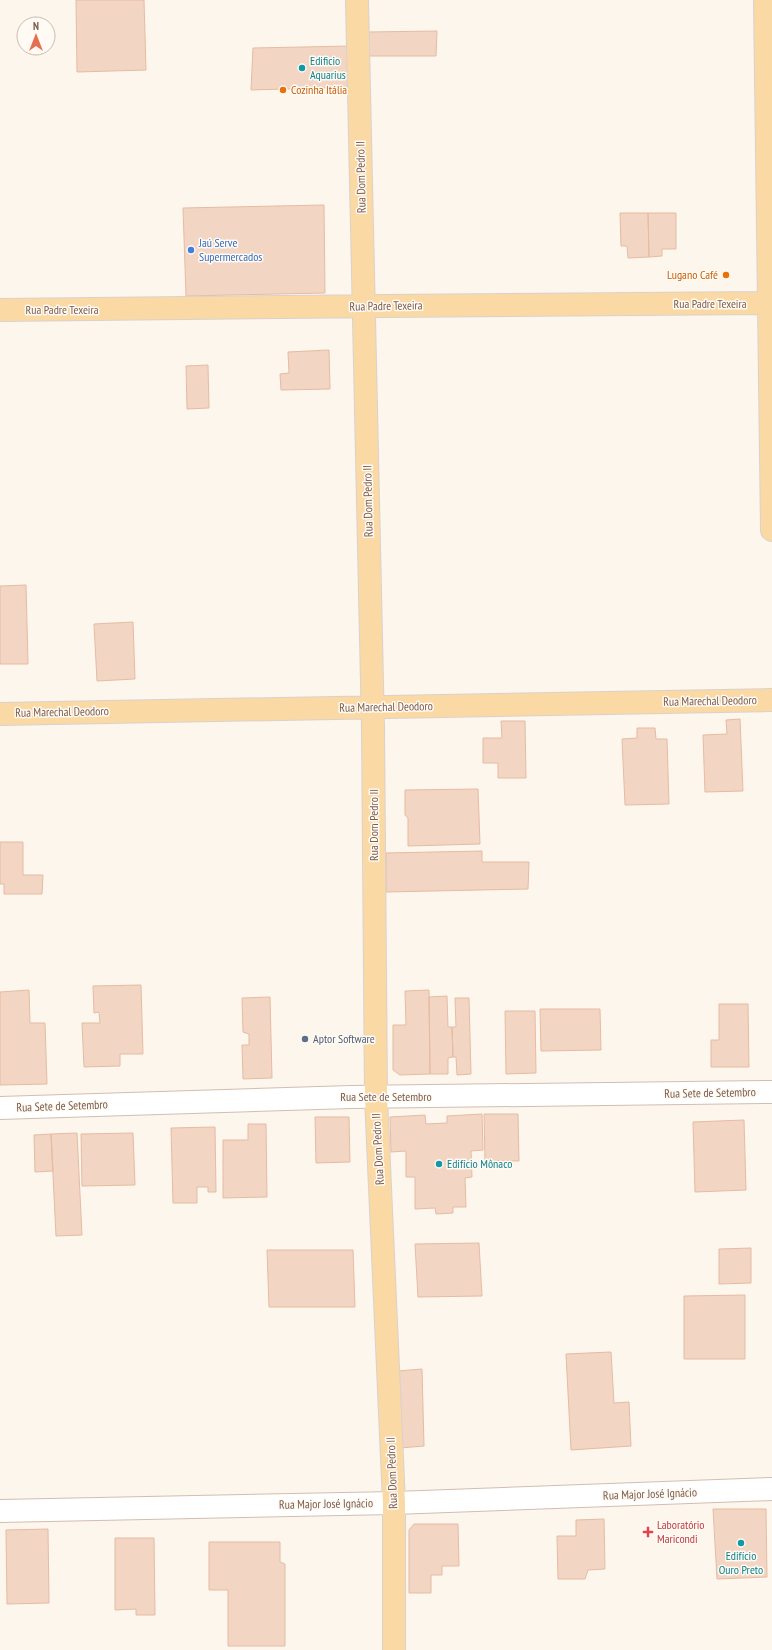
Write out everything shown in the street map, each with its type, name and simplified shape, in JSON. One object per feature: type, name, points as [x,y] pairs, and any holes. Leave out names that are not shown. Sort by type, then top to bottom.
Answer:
[{"type":"main road","name":"Rua Dom Pedro II","points":[[357,0],[373,707],[376,1097],[394,1503],[394,1650]]},
{"type":"main road","points":[[765,0],[772,530]]},
{"type":"main road","name":"Rua Padre Texeira","points":[[0,310],[770,303]]},
{"type":"main road","name":"Rua Marechal Deodoro","points":[[0,714],[772,700]]},
{"type":"street","name":"Rua Sete de Setembro","points":[[0,1108],[376,1097],[772,1092]]},
{"type":"street","name":"Rua Major José Ignácio","points":[[0,1511],[394,1503],[772,1489]]},
{"type":"building","points":[[76,0],[144,0],[146,70],[77,72]]},
{"type":"building","points":[[437,31],[436,56],[369,56],[368,32]]},
{"type":"building","name":"Edificio Aquarius","points":[[351,46],[352,87],[251,90],[253,48]]},
{"type":"building","points":[[324,205],[325,293],[186,296],[183,208]]},
{"type":"building","points":[[620,213],[648,213],[649,257],[628,258],[627,246],[621,246]]},
{"type":"building","points":[[648,213],[676,213],[676,249],[662,249],[662,256],[649,257]]},
{"type":"building","points":[[329,350],[330,389],[281,390],[280,374],[289,373],[288,352]]},
{"type":"building","points":[[208,365],[209,408],[187,409],[186,366]]},
{"type":"building","points":[[26,585],[28,664],[0,664],[0,586]]},
{"type":"building","points":[[133,622],[135,679],[97,681],[94,624]]},
{"type":"building","points":[[740,719],[743,791],[705,792],[703,735],[727,734],[726,720]]},
{"type":"building","points":[[501,721],[525,721],[526,778],[498,778],[498,763],[483,763],[483,738],[502,738]]},
{"type":"building","points":[[637,728],[655,728],[656,739],[667,739],[669,804],[625,805],[622,739],[637,738]]},
{"type":"building","points":[[478,789],[480,844],[408,846],[408,818],[405,815],[405,790]]},
{"type":"building","points":[[0,842],[23,842],[23,875],[43,875],[42,894],[4,894],[4,884],[0,884]]},
{"type":"building","points":[[482,851],[482,862],[529,862],[528,889],[386,892],[386,853]]},
{"type":"building","points":[[141,985],[143,1054],[120,1054],[120,1066],[84,1067],[82,1023],[100,1023],[99,1012],[94,1013],[93,986]]},
{"type":"building","points":[[29,990],[30,1023],[45,1023],[47,1084],[0,1085],[0,992]]},
{"type":"building","points":[[429,990],[430,1074],[400,1075],[393,1070],[393,1025],[406,1025],[405,991]]},
{"type":"building","points":[[447,996],[448,1027],[452,1027],[453,1057],[448,1058],[448,1074],[430,1074],[429,997]]},
{"type":"building","points":[[270,997],[272,1078],[243,1079],[242,1045],[249,1045],[249,1034],[243,1032],[242,998]]},
{"type":"building","points":[[455,998],[469,998],[471,1074],[457,1075],[456,1057],[453,1057],[452,1027],[456,1027]]},
{"type":"building","points":[[719,1004],[748,1004],[749,1067],[711,1067],[711,1040],[719,1040]]},
{"type":"building","points":[[540,1009],[600,1009],[601,1050],[541,1051]]},
{"type":"building","points":[[505,1011],[535,1011],[536,1073],[506,1074]]},
{"type":"building","name":"Edifício Mônaco","points":[[482,1114],[483,1150],[471,1151],[472,1177],[465,1178],[466,1207],[453,1207],[453,1213],[436,1214],[435,1208],[415,1209],[415,1177],[406,1177],[406,1151],[391,1152],[390,1117],[425,1115],[426,1124],[447,1123],[447,1116]]},
{"type":"building","points":[[484,1114],[518,1114],[519,1161],[485,1161]]},
{"type":"building","points":[[315,1117],[349,1117],[350,1162],[316,1163]]},
{"type":"building","points":[[744,1120],[746,1190],[695,1192],[693,1122]]},
{"type":"building","points":[[248,1124],[266,1124],[267,1197],[223,1198],[223,1140],[248,1140]]},
{"type":"building","points":[[215,1127],[216,1192],[208,1192],[208,1187],[197,1187],[197,1203],[173,1203],[171,1128]]},
{"type":"building","points":[[77,1133],[82,1235],[56,1236],[51,1134]]},
{"type":"building","points":[[133,1133],[135,1185],[82,1186],[81,1134]]},
{"type":"building","points":[[51,1134],[53,1171],[35,1172],[34,1135]]},
{"type":"building","points":[[479,1243],[482,1296],[418,1297],[415,1244]]},
{"type":"building","points":[[751,1248],[751,1283],[719,1284],[719,1249]]},
{"type":"building","points":[[267,1250],[353,1250],[355,1307],[269,1307]]},
{"type":"building","points":[[745,1295],[745,1359],[684,1359],[684,1296]]},
{"type":"building","points":[[611,1352],[614,1403],[629,1402],[631,1446],[571,1450],[566,1354]]},
{"type":"building","points":[[422,1369],[424,1446],[400,1448],[398,1371]]},
{"type":"building","name":"Edifício Ouro Preto","points":[[713,1509],[766,1509],[767,1577],[717,1579]]},
{"type":"building","points":[[604,1519],[605,1569],[588,1570],[585,1579],[558,1579],[557,1536],[576,1536],[576,1520]]},
{"type":"building","points":[[414,1524],[458,1524],[459,1566],[442,1566],[442,1575],[431,1575],[431,1593],[409,1593],[409,1530]]},
{"type":"building","points":[[48,1529],[49,1603],[7,1604],[6,1530]]},
{"type":"building","points":[[115,1538],[154,1538],[155,1615],[136,1615],[136,1609],[115,1610]]},
{"type":"building","points":[[209,1542],[280,1542],[280,1562],[285,1564],[285,1646],[228,1646],[228,1590],[209,1590]]},
{"type":"place","name":"Edificio Aquarius","points":[[302,68]]},
{"type":"place","name":"Cozinha Itália","points":[[283,90]]},
{"type":"place","name":"Jaú Serve Supermercados","points":[[191,250]]},
{"type":"place","name":"Lugano Café","points":[[726,275]]},
{"type":"place","name":"Aptor Software","points":[[305,1039]]},
{"type":"place","name":"Edifício Mônaco","points":[[439,1164]]},
{"type":"place","name":"Laboratório Maricondi","points":[[648,1532]]},
{"type":"place","name":"Edifício Ouro Preto","points":[[741,1543]]}]
